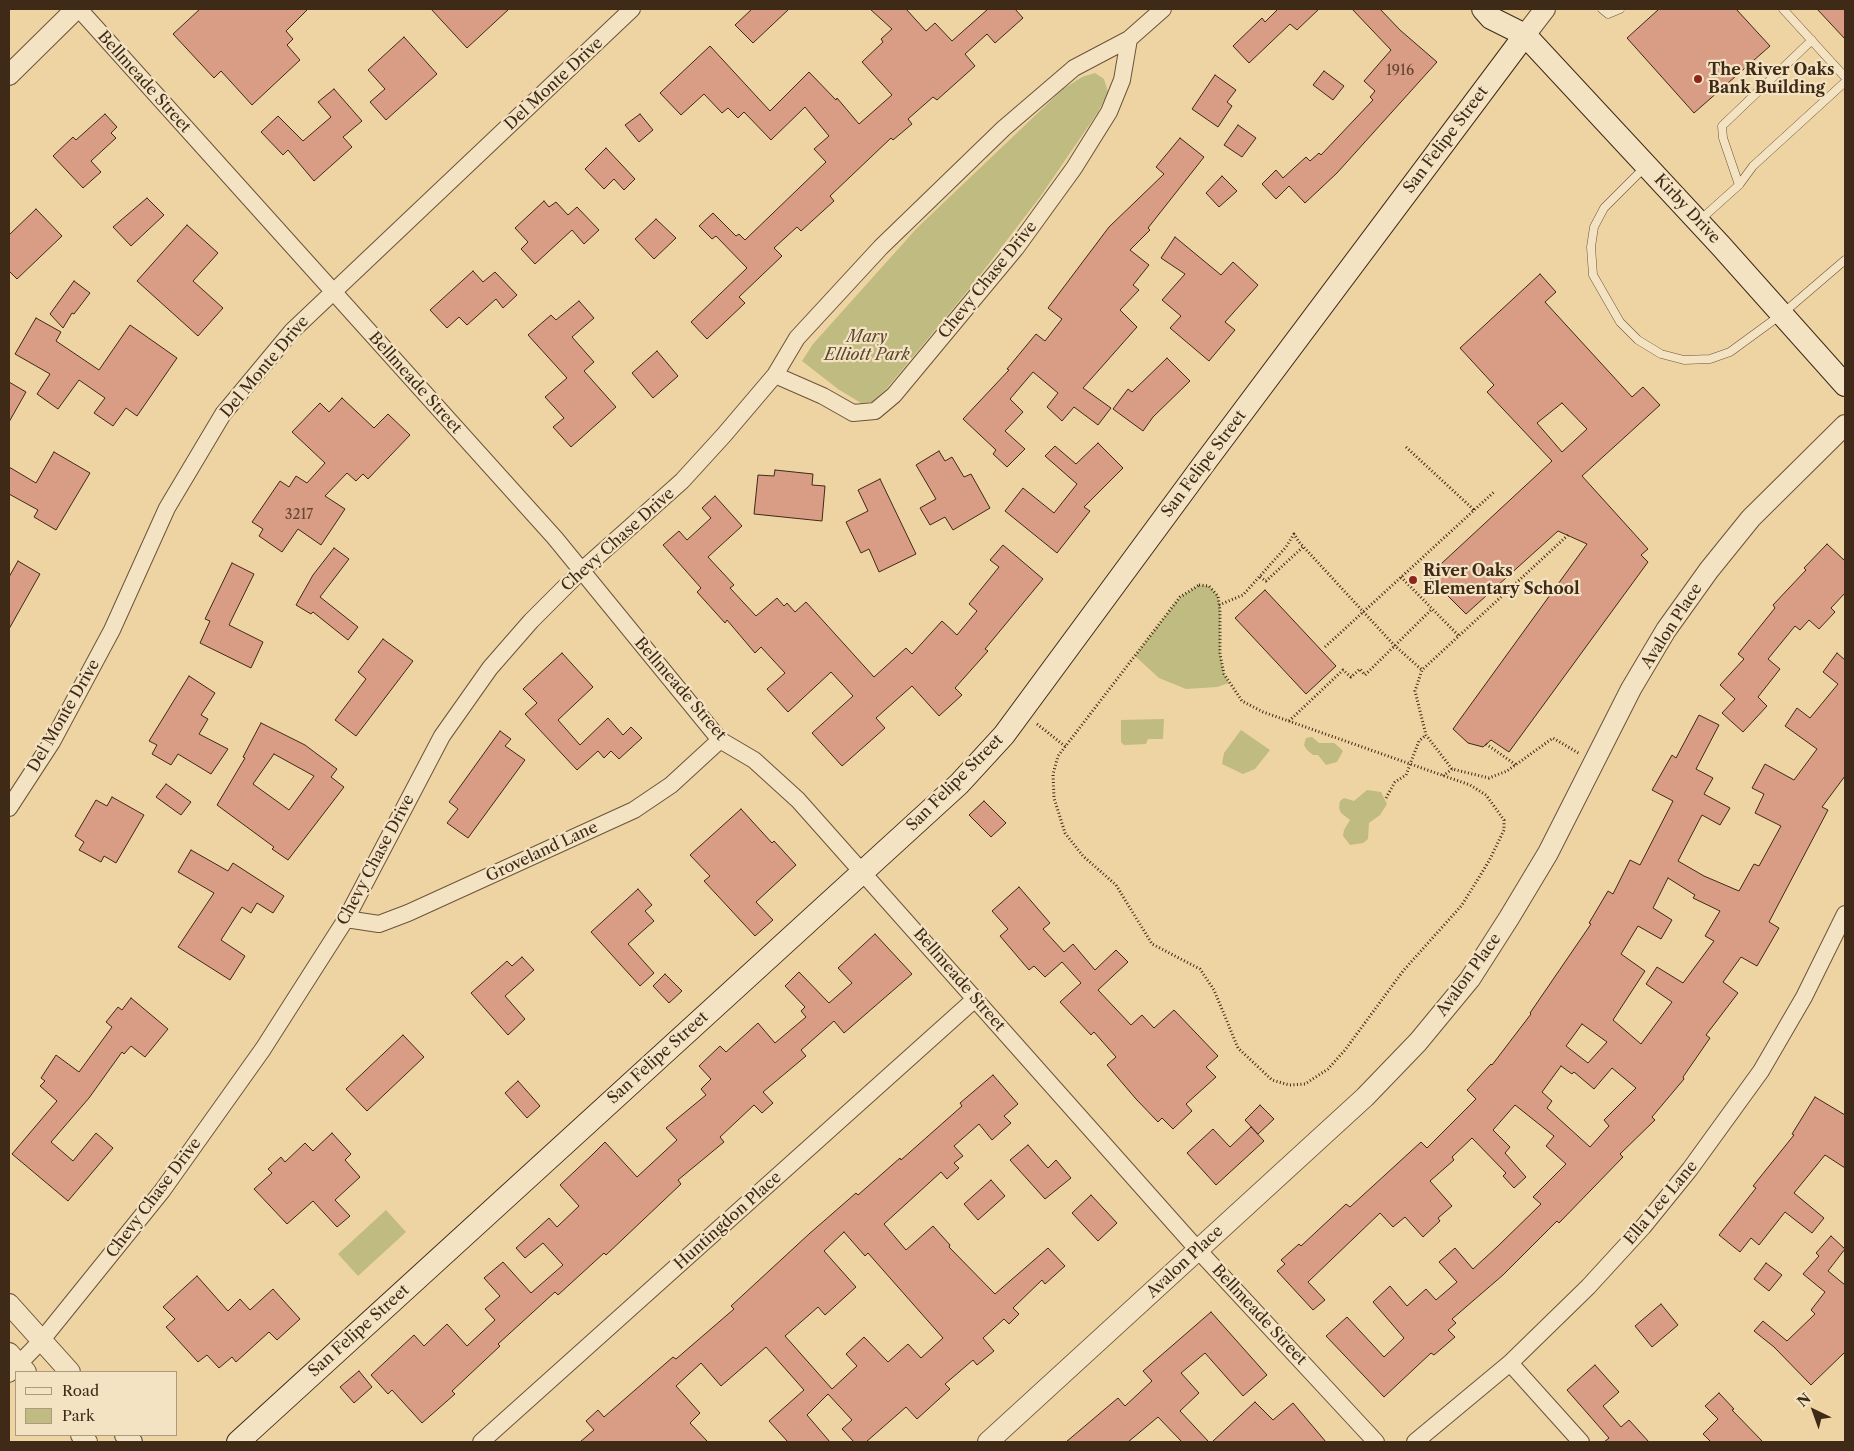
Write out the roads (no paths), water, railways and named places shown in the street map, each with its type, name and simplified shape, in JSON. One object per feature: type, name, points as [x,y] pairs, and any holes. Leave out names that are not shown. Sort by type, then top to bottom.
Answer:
[{"type":"main road","name":"Kirby Drive","points":[[1483,9],[1491,18],[1526,34]]},
{"type":"main road","name":"Kirby Drive","points":[[1516,9],[1526,34],[1698,221],[1845,385]]},
{"type":"main road","name":"San Felipe Street","points":[[238,1442],[959,784],[1004,735],[1209,457],[1526,34]]},
{"type":"street","points":[[9,75],[78,9]]},
{"type":"street","name":"Bellmeade Street","points":[[78,9],[555,538],[720,740],[754,760],[798,800],[864,871],[1198,1250],[1376,1442]]},
{"type":"street","name":"Del Monte Drive","points":[[9,808],[52,742],[112,630],[167,508],[223,414],[292,331],[632,9]]},
{"type":"street","name":"Chevy Chase Drive","points":[[15,1366],[41,1341],[168,1183],[263,1049],[346,920],[442,736],[490,668],[531,621],[581,571],[682,481],[775,375],[797,338],[881,248],[997,135],[1074,68],[1129,39],[1163,9]]},
{"type":"street","name":"San Felipe Street","points":[[1526,34],[1545,9]]},
{"type":"street","name":"Chevy Chase Drive","points":[[775,375],[823,396],[853,413],[875,411],[894,396],[1016,248],[1074,168],[1108,112],[1122,80],[1129,39]]},
{"type":"street","name":"Avalon Place","points":[[988,1442],[1365,1097],[1418,1042],[1470,979],[1548,853],[1631,689],[1666,630],[1709,570],[1751,518],[1845,425]]},
{"type":"street","name":"Groveland Lane","points":[[346,920],[379,924],[408,913],[634,810],[671,785],[720,740]]},
{"type":"street","name":"Ella Lee Lane","points":[[1415,1442],[1510,1363],[1588,1287],[1643,1227],[1732,1114],[1761,1071],[1804,997],[1845,914]]},
{"type":"street","name":"Huntingdon Place","points":[[481,1442],[975,999]]},
{"type":"street","points":[[9,1304],[69,1371]]},
{"type":"street","points":[[1510,1363],[1581,1442]]},
{"type":"lane","points":[[1602,9],[1608,14],[1620,9]]},
{"type":"lane","points":[[1783,9],[1845,76]]},
{"type":"lane","points":[[1739,185],[1723,138],[1722,126],[1812,40]]},
{"type":"lane","points":[[1698,221],[1739,185],[1753,166],[1845,82]]},
{"type":"lane","points":[[1646,165],[1604,208],[1594,227],[1591,247],[1593,275],[1620,322],[1638,340],[1661,354],[1684,360],[1710,359],[1730,352],[1782,314],[1845,261]]},
{"type":"place","name":"The River Oaks Bank Building","points":[[1698,79]]},
{"type":"place","name":"River Oaks Elementary School","points":[[1413,580]]},
{"type":"park label","name":"Mary Elliott Park","points":[[867,346]]}]
